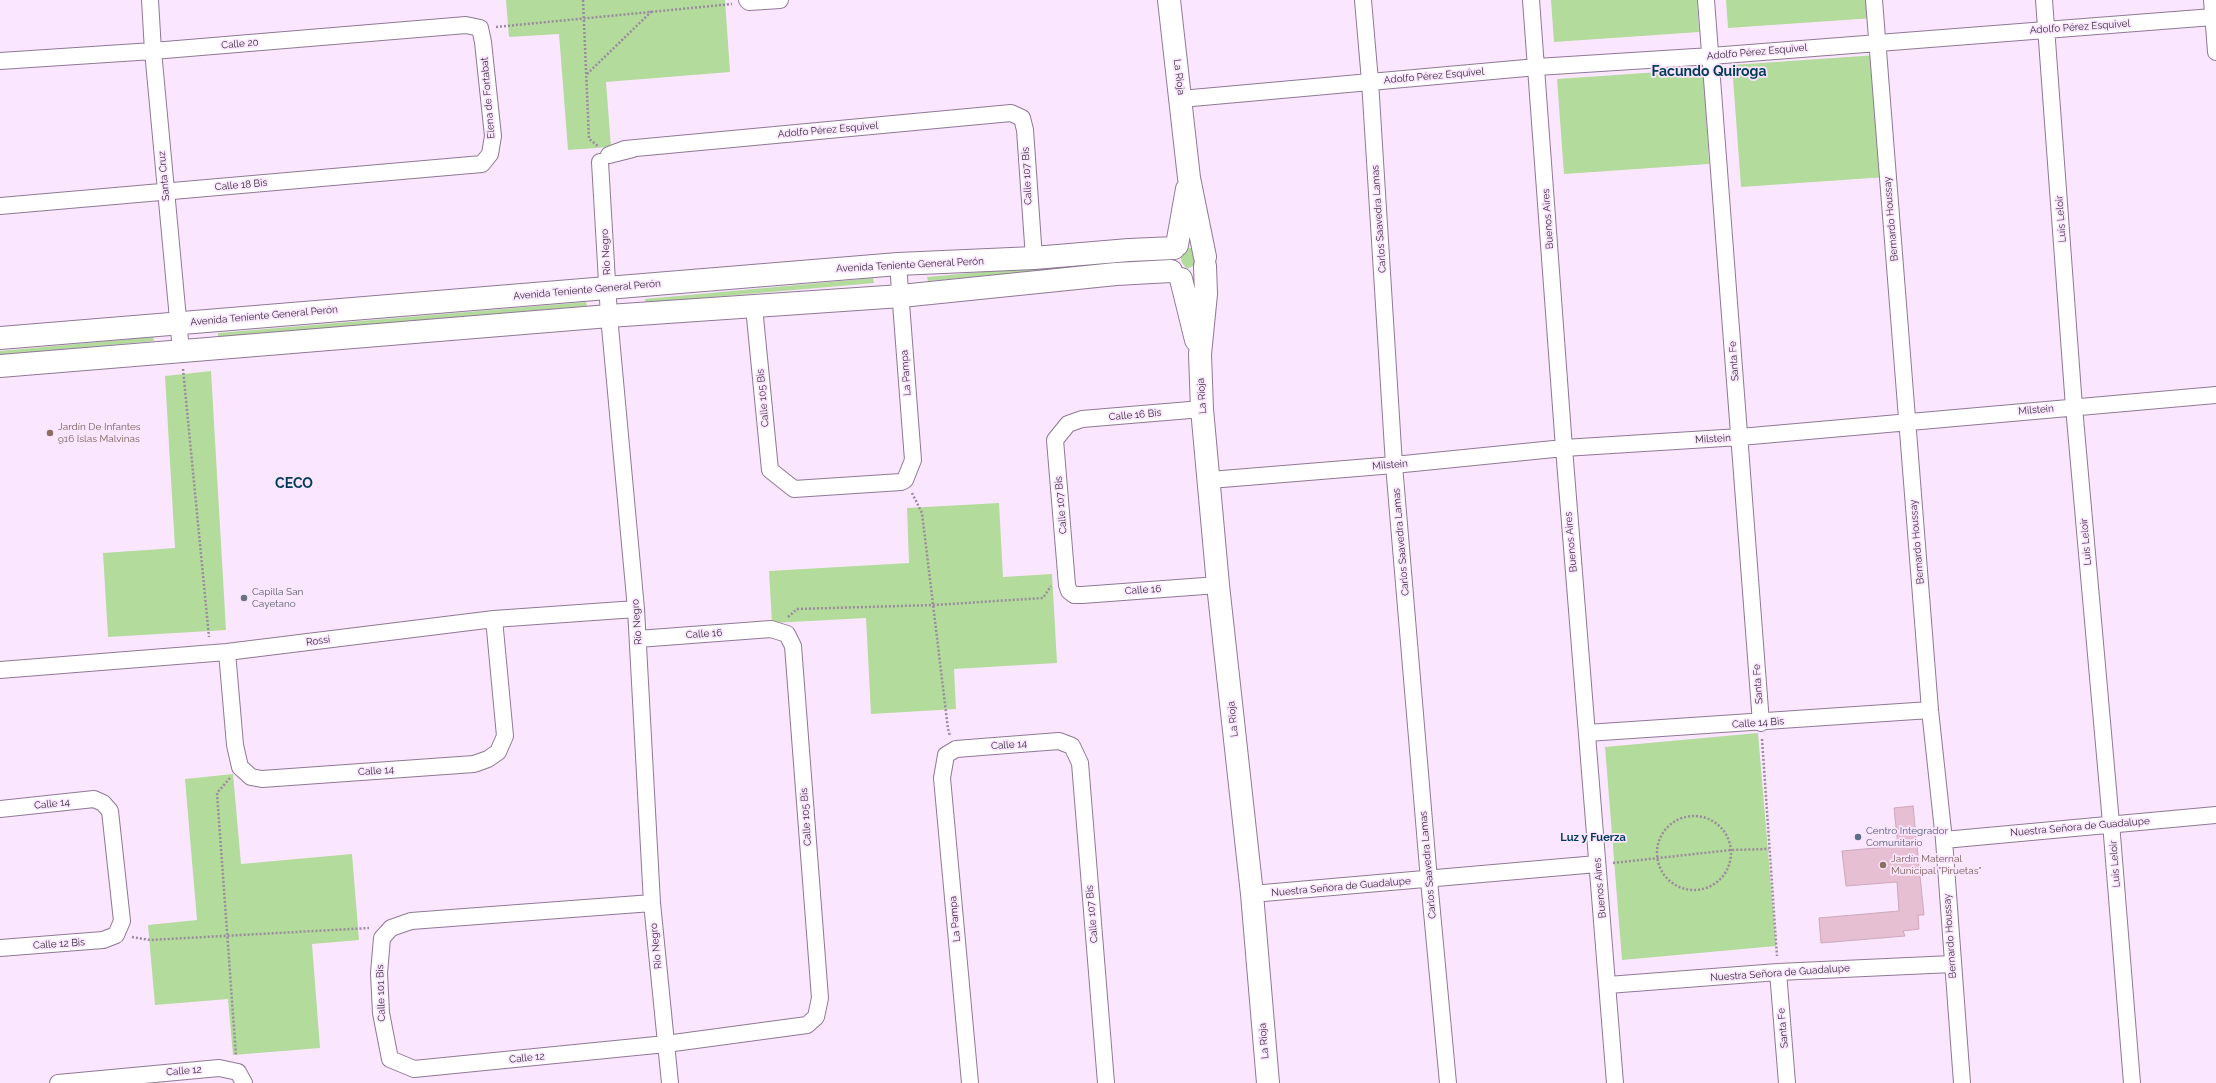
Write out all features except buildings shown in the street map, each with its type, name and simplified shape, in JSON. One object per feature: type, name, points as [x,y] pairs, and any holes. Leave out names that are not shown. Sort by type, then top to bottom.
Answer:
[{"type":"main road","name":"La Rioja","points":[[1169,0],[1189,178],[1205,261],[1206,294],[1200,354],[1202,409],[1210,480],[1218,585],[1252,894],[1268,1083]]},
{"type":"main road","name":"La Rioja","points":[[1176,247],[1189,178]]},
{"type":"main road","points":[[0,366],[609,316],[901,296],[1116,274],[1176,275],[1187,280],[1198,276],[1205,261],[1199,247],[1188,243],[1176,247],[1168,259],[1176,275]]},
{"type":"main road","name":"Avenida Teniente General Perón","points":[[0,338],[898,264],[1034,258],[1176,247]]},
{"type":"main road","name":"La Rioja","points":[[1176,275],[1200,354]]},
{"type":"street","name":"Santa Cruz","points":[[150,0],[152,51],[177,323],[181,351]]},
{"type":"street","points":[[748,1],[780,0]]},
{"type":"street","name":"Carlos Saavedra Lamas","points":[[1363,0],[1370,81],[1394,465],[1429,880],[1448,1083]]},
{"type":"street","name":"Buenos Aires","points":[[1531,0],[1564,448],[1615,1083]]},
{"type":"street","name":"Santa Fe","points":[[1706,0],[1761,722]]},
{"type":"street","name":"Bernardo Houssay","points":[[1874,0],[1930,710],[1944,840],[1962,1083]]},
{"type":"street","name":"Luis Leloir","points":[[2044,0],[2074,407],[2112,823],[2132,1083]]},
{"type":"street","points":[[2212,0],[2216,52]]},
{"type":"street","name":"Adolfo Pérez Esquivel","points":[[1181,99],[1537,67],[1711,56],[2213,17]]},
{"type":"street","name":"Calle 20","points":[[0,61],[152,51],[466,25],[480,28]]},
{"type":"street","name":"Elena de Fortabat","points":[[480,28],[483,42],[492,136],[490,154],[482,164]]},
{"type":"street","name":"Adolfo Pérez Esquivel","points":[[605,159],[633,149],[1011,113],[1022,118]]},
{"type":"street","name":"Calle 107 Bis","points":[[1022,118],[1025,130],[1034,258]]},
{"type":"street","name":"Río Negro","points":[[605,159],[609,316],[636,609],[652,903],[670,1083]]},
{"type":"street","name":"Calle 18 Bis","points":[[0,206],[482,164]]},
{"type":"street","name":"La Pampa","points":[[898,264],[912,460],[905,480]]},
{"type":"street","name":"Calle 105 Bis","points":[[754,307],[770,470],[784,483],[794,489],[901,482],[905,480]]},
{"type":"street","name":"Milstein","points":[[1210,480],[1394,465],[1564,448],[1740,437],[1907,421],[2216,395]]},
{"type":"street","name":"Calle 16 Bis","points":[[1068,424],[1082,419],[1202,409]]},
{"type":"street","name":"Calle 107 Bis","points":[[1068,424],[1056,440],[1068,588]]},
{"type":"street","name":"Calle 16","points":[[1068,588],[1074,595],[1082,595],[1218,585]]},
{"type":"street","name":"Rossi","points":[[0,670],[210,651],[226,652],[494,619],[636,609]]},
{"type":"street","name":"Calle 14","points":[[246,772],[262,779],[474,764],[488,759],[498,752],[505,736],[494,619]]},
{"type":"street","name":"Calle 105 Bis","points":[[771,629],[787,634],[793,646],[820,998],[816,1018]]},
{"type":"street","name":"Calle 16","points":[[638,639],[771,629]]},
{"type":"street","points":[[226,652],[235,745],[246,772]]},
{"type":"street","name":"Calle 14 Bis","points":[[1587,734],[1930,710]]},
{"type":"street","name":"Calle 14","points":[[951,752],[1059,741],[1072,746]]},
{"type":"street","name":"Calle 107 Bis","points":[[1072,746],[1080,764],[1106,1083]]},
{"type":"street","name":"La Pampa","points":[[951,752],[942,778],[970,1083]]},
{"type":"street","name":"Calle 14","points":[[0,810],[94,799],[103,803],[110,811],[122,921],[116,935]]},
{"type":"street","name":"Nuestra Señora de Guadalupe","points":[[1944,840],[2112,823],[2216,815]]},
{"type":"street","name":"Nuestra Señora de Guadalupe","points":[[1252,894],[1429,880],[1597,864]]},
{"type":"street","points":[[391,928],[411,921],[652,903]]},
{"type":"street","name":"Calle 101 Bis","points":[[390,1059],[381,1013],[378,973],[382,938],[391,928]]},
{"type":"street","name":"Calle 12 Bis","points":[[0,948],[103,940],[116,935]]},
{"type":"street","name":"Nuestra Señora de Guadalupe","points":[[1608,985],[1778,972],[1952,964]]},
{"type":"street","name":"Santa Fe","points":[[1778,972],[1787,1083]]},
{"type":"street","name":"Calle 12","points":[[390,1059],[414,1069],[666,1044],[807,1024],[816,1018]]},
{"type":"street","name":"Calle 12","points":[[58,1083],[219,1068],[241,1078]]},
{"type":"path","points":[[583,0],[589,139],[605,159]]},
{"type":"path","points":[[480,28],[748,1]]},
{"type":"path","points":[[587,74],[652,11]]},
{"type":"path","points":[[181,351],[210,651]]},
{"type":"path","points":[[905,480],[922,513],[951,752]]},
{"type":"path","points":[[771,629],[797,609],[934,605],[1044,598],[1051,586],[1068,588]]},
{"type":"path","points":[[1761,722],[1778,972]]},
{"type":"path","points":[[241,1078],[217,793],[246,772]]},
{"type":"path","points":[[1689,817],[1701,817],[1712,821],[1721,828],[1728,838],[1731,850],[1730,861],[1725,873],[1717,882],[1706,888],[1693,890],[1681,888],[1670,881],[1662,871],[1657,859],[1662,836],[1669,827],[1678,820],[1689,817]]},
{"type":"path","points":[[1597,864],[1657,859],[1731,850],[1769,849]]},
{"type":"path","points":[[116,935],[150,940],[356,928],[391,928]]},
{"type":"green space","points":[[506,0],[725,0],[730,72],[606,82],[611,147],[568,150],[559,34],[509,37]]},
{"type":"green space","points":[[1551,0],[1697,0],[1699,32],[1554,42]]},
{"type":"green space","points":[[1726,0],[1872,0],[1874,18],[1728,28]]},
{"type":"green space","points":[[1877,55],[1886,177],[1741,187],[1732,65]]},
{"type":"green space","points":[[1703,69],[1709,164],[1564,174],[1557,79]]},
{"type":"green space","points":[[1188,248],[1192,248],[1197,255],[1195,265],[1187,269],[1182,263],[1180,255]]},
{"type":"green space","points":[[1156,256],[1156,260],[928,281],[927,277]]},
{"type":"green space","points":[[873,278],[874,283],[645,303],[645,299]]},
{"type":"green space","points":[[586,302],[587,306],[218,337],[218,333]]},
{"type":"green space","points":[[153,337],[154,341],[0,355],[0,351]]},
{"type":"green space","points":[[211,371],[226,630],[108,637],[103,553],[175,548],[165,376]]},
{"type":"green space","points":[[999,503],[1003,577],[1052,574],[1057,663],[954,669],[956,709],[871,714],[866,618],[772,623],[769,571],[909,563],[907,508]]},
{"type":"green space","points":[[1758,733],[1776,946],[1622,960],[1605,747]]},
{"type":"green space","points":[[233,774],[241,864],[352,854],[359,940],[312,944],[320,1048],[233,1055],[228,999],[155,1005],[148,925],[197,920],[185,779]]},
{"type":"place","name":"Jardín De Infantes 916 Islas Malvinas","points":[[50,433]]},
{"type":"place","name":"Capilla San Cayetano","points":[[244,598]]},
{"type":"place","name":"Centro Integrador Comunitario","points":[[1858,837]]},
{"type":"place","name":"Jardín Maternal Municipal \"Piruetas\"","points":[[1883,865]]},
{"type":"district","name":"Facundo Quiroga","points":[[1709,72]]},
{"type":"district","name":"CECO","points":[[294,484]]},
{"type":"district","name":"Luz y Fuerza","points":[[1593,838]]}]
